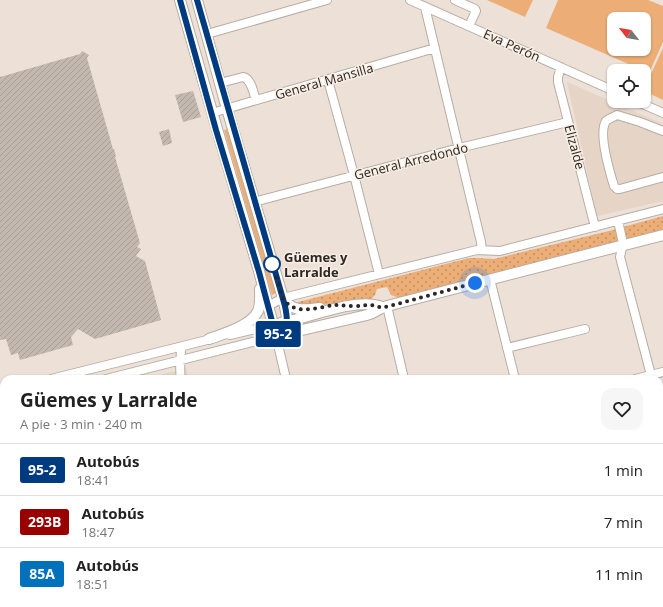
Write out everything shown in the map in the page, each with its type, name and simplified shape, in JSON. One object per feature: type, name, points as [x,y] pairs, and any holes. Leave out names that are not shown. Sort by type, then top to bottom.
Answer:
[{"type":"main road","points":[[180,0],[259,272],[276,336]]},
{"type":"main road","points":[[197,0],[227,109],[283,298],[287,322],[284,330],[276,336]]},
{"type":"main road","points":[[276,336],[375,313],[384,307],[663,235]]},
{"type":"main road","points":[[209,339],[239,327],[254,317],[258,312],[260,300],[259,272]]},
{"type":"main road","points":[[283,298],[291,306],[302,310],[336,305],[351,306]]},
{"type":"main road","points":[[274,325],[351,306],[369,304],[384,307]]},
{"type":"street","points":[[207,34],[327,0]]},
{"type":"street","name":"Eva Perón","points":[[410,0],[607,88]]},
{"type":"street","points":[[455,0],[475,9],[476,11],[469,26]]},
{"type":"street","points":[[425,7],[482,250]]},
{"type":"street","name":"General Mansilla","points":[[212,113],[435,48]]},
{"type":"street","name":"Elizalde","points":[[562,67],[558,77],[558,82],[595,227]]},
{"type":"street","points":[[220,83],[243,77],[247,78],[256,100]]},
{"type":"street","points":[[328,80],[379,274]]},
{"type":"street","points":[[651,108],[663,113]]},
{"type":"street","points":[[663,131],[617,115],[608,119],[604,131],[608,163],[615,188],[620,189],[663,177]]},
{"type":"street","name":"General Arredondo","points":[[254,202],[459,148],[568,122]]},
{"type":"street","points":[[268,306],[283,298],[379,274],[477,250],[491,252],[500,251],[663,209]]},
{"type":"street","points":[[618,221],[623,243],[620,256],[651,375]]},
{"type":"street","points":[[490,280],[514,375]]},
{"type":"street","points":[[384,307],[403,375]]},
{"type":"street","points":[[67,375],[209,339],[274,325]]},
{"type":"street","points":[[507,348],[585,329]]},
{"type":"street","points":[[122,375],[276,336],[285,375]]},
{"type":"street","points":[[178,348],[181,375]]},
{"type":"shaded area","points":[[487,0],[533,0],[525,17]]},
{"type":"shaded area","points":[[558,0],[648,0],[663,6],[663,42],[651,69],[651,64],[628,64],[610,56],[651,56],[651,12],[607,12],[607,55],[546,28]]},
{"type":"shaded area","points":[[663,48],[663,100],[651,94],[651,74]]},
{"type":"shaded area","points":[[567,82],[607,100],[607,108],[626,108],[663,124],[663,201],[597,216]]},
{"type":"shaded area","points":[[227,129],[240,165],[276,293],[272,295],[224,130]]},
{"type":"shaded area","points":[[663,216],[663,230],[627,239],[625,238],[623,227]]},
{"type":"shaded area","points":[[617,229],[619,239],[617,241],[399,298],[391,295],[387,287],[377,289],[375,295],[371,299],[304,307],[297,304],[298,302],[469,258],[494,259]]},
{"type":"shaded area","points":[[186,368],[188,375],[161,375]]},
{"type":"building","points":[[82,51],[89,55],[87,58],[140,243],[137,247],[141,249],[136,256],[145,261],[161,320],[95,339],[78,329],[71,337],[73,345],[20,360],[18,353],[11,355],[6,339],[0,340],[0,77],[80,54]]},
{"type":"building","points":[[193,91],[201,117],[183,122],[175,95]]},
{"type":"building","points":[[169,129],[172,143],[163,146],[159,132]]},
{"type":"bus line","name":"95-2","points":[[180,0],[216,130],[259,272],[276,336],[284,330],[287,322],[285,306],[231,123],[197,0]]},
{"type":"place","name":"Güemes y Larralde","points":[[272,264]]},
{"type":"route","points":[[272,264],[283,298],[289,305],[302,310],[336,305],[351,306],[369,304],[374,304],[382,308],[475,283]]}]
